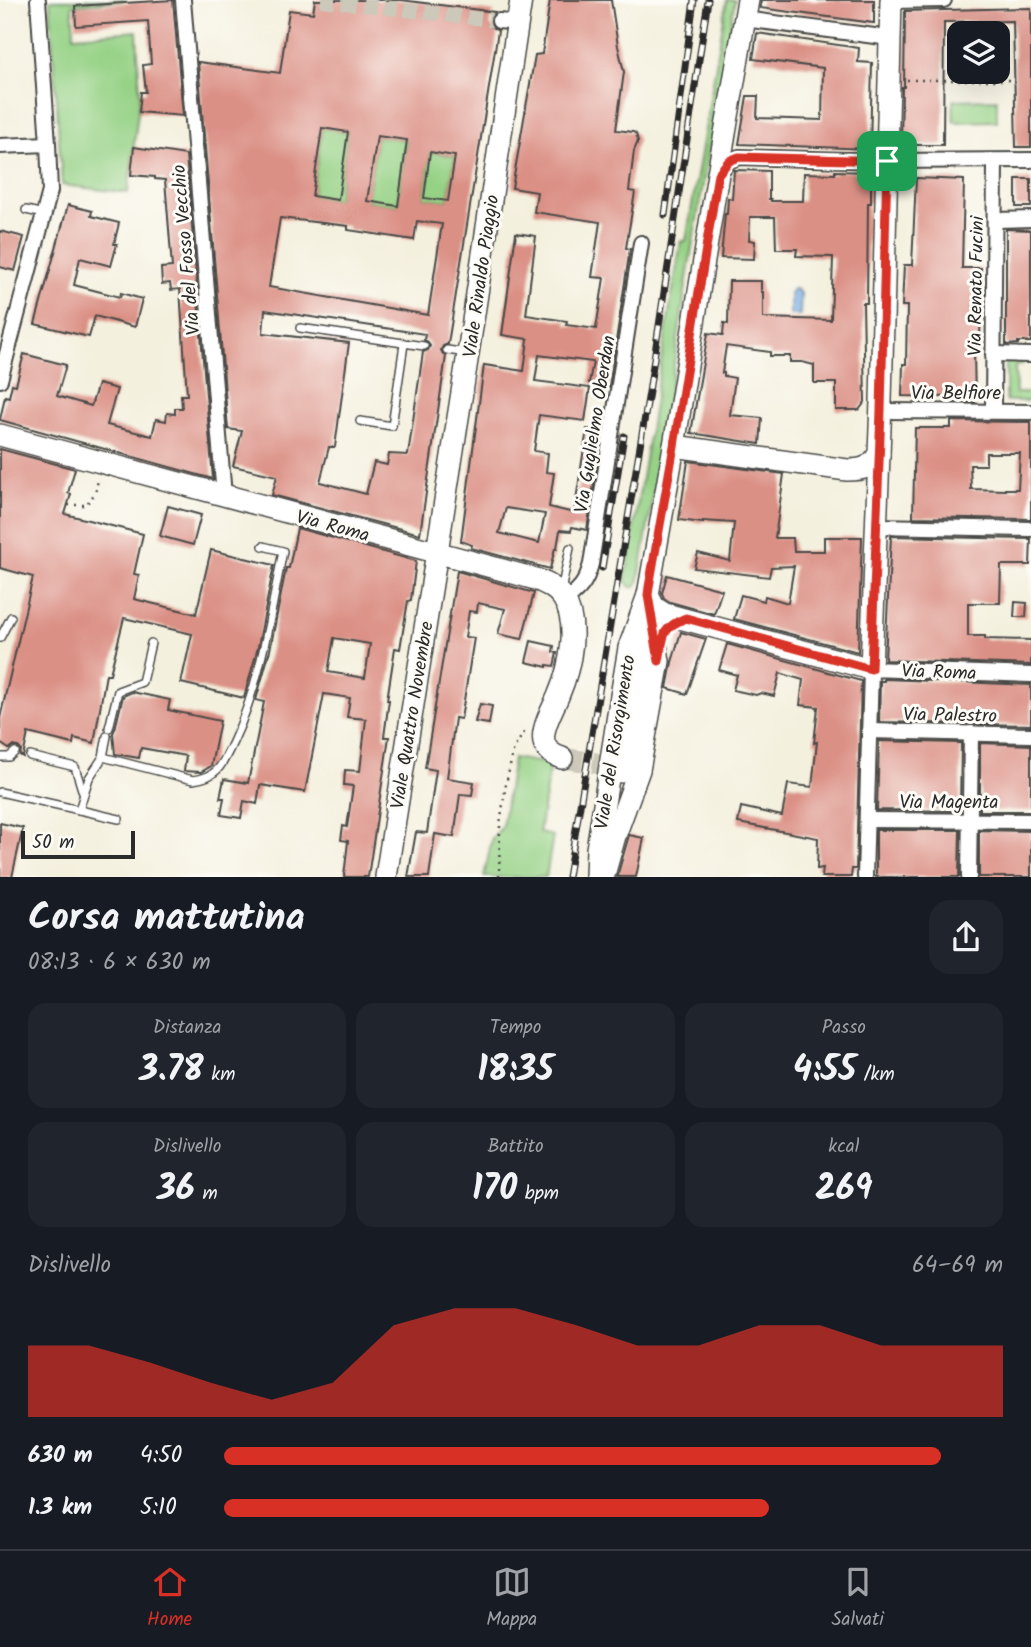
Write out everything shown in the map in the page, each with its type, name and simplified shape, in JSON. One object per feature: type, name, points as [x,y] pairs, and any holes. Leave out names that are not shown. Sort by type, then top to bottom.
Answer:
[{"type":"street","points":[[0,380],[50,191],[38,0]]},
{"type":"street","name":"Via del Fosso Vecchio","points":[[183,0],[224,496]]},
{"type":"street","name":"Viale Rinaldo Piaggio","points":[[437,553],[468,354],[509,22],[521,0]]},
{"type":"street","points":[[865,877],[881,411],[891,1],[944,0]]},
{"type":"street","points":[[645,602],[674,446],[746,10],[890,38]]},
{"type":"street","points":[[0,146],[48,144]]},
{"type":"street","points":[[718,174],[729,161],[739,157],[887,161],[1031,160]]},
{"type":"street","name":"Via Renato Fucini","points":[[993,411],[995,161]]},
{"type":"street","points":[[995,220],[1031,219]]},
{"type":"street","name":"Via Guglielmo Oberdan","points":[[563,598],[583,584],[591,564],[641,243]]},
{"type":"street","points":[[993,354],[1031,355]]},
{"type":"street","name":"Via Belfiore","points":[[881,411],[1031,412]]},
{"type":"street","name":"Via Roma","points":[[0,435],[537,580],[552,587],[563,598]]},
{"type":"street","points":[[674,446],[847,470],[866,468],[879,454]]},
{"type":"street","points":[[876,526],[1031,529]]},
{"type":"street","name":"Viale Quattro Novembre","points":[[386,877],[437,553]]},
{"type":"street","points":[[563,598],[570,621],[572,642],[558,697],[556,737],[564,753]]},
{"type":"street","name":"Via Roma","points":[[645,602],[661,612],[871,669],[1031,674]]},
{"type":"street","name":"Viale del Risorgimento","points":[[600,877],[639,770],[659,661],[645,602]]},
{"type":"street","name":"Viale del Risorgimento","points":[[600,877],[621,780],[620,755],[643,658],[645,602]]},
{"type":"street","name":"Viale del Risorgimento","points":[[600,877],[597,849],[620,702],[629,648],[645,602]]},
{"type":"street","points":[[659,661],[665,631],[686,618]]},
{"type":"street","name":"Via Palestro","points":[[869,731],[1031,735]]},
{"type":"street","points":[[969,877],[971,733]]},
{"type":"street","name":"Via Magenta","points":[[867,820],[1031,821]]},
{"type":"lane","points":[[26,210],[44,214]]},
{"type":"lane","points":[[300,328],[424,346]]},
{"type":"lane","points":[[360,421],[392,426],[404,344]]},
{"type":"lane","points":[[447,350],[468,354]]},
{"type":"lane","points":[[103,757],[192,780],[202,779],[217,770],[226,757],[247,710],[283,551],[263,546]]},
{"type":"lane","points":[[563,598],[570,548]]},
{"type":"lane","points":[[0,638],[11,617]]},
{"type":"lane","points":[[79,810],[89,778],[103,757],[118,691],[142,682],[151,643]]},
{"type":"lane","points":[[0,757],[9,757],[15,752]]},
{"type":"lane","points":[[30,756],[75,767],[83,794]]},
{"type":"lane","points":[[0,792],[119,819]]},
{"type":"path","points":[[901,80],[937,80]]},
{"type":"path","points":[[944,80],[1014,80]]},
{"type":"path","points":[[68,505],[86,505],[95,493],[99,473]]},
{"type":"path","points":[[499,877],[500,824],[506,784],[514,748],[529,723]]},
{"type":"green space","points":[[50,0],[125,0],[72,5],[74,36],[137,31],[140,96],[128,193],[62,185]]},
{"type":"green space","points":[[727,0],[735,0],[638,584],[631,587],[625,581],[681,241],[686,241]]},
{"type":"green space","points":[[997,99],[997,121],[954,122],[953,100]]},
{"type":"green space","points":[[322,128],[348,132],[338,200],[312,196]]},
{"type":"green space","points":[[377,136],[407,140],[398,206],[367,201]]},
{"type":"green space","points":[[430,152],[455,156],[448,201],[424,198]]},
{"type":"green space","points":[[1006,358],[1022,358],[1022,365],[1015,366],[1016,393],[1031,393],[1031,401],[1006,401]]},
{"type":"green space","points":[[513,758],[550,764],[539,833],[553,836],[546,877],[484,877],[492,838],[502,827]]},
{"type":"water","points":[[793,289],[801,293],[800,315],[790,315],[790,293]]},
{"type":"building","points":[[173,0],[183,116],[139,112],[141,92],[146,92],[143,65],[151,64],[148,21],[76,26],[75,6]]},
{"type":"building","points":[[315,0],[401,0],[495,12],[491,16],[490,24],[498,31],[448,344],[441,350],[446,356],[420,534],[272,495],[277,476],[233,466],[242,431],[228,429],[198,62],[280,73],[289,10],[313,13]],"holes":[[[322,128],[348,132],[338,200],[312,196]],[[377,136],[407,140],[398,206],[367,201]],[[430,152],[455,156],[448,201],[424,198]],[[280,218],[348,226],[348,230],[414,240],[417,221],[442,224],[428,315],[269,287]],[[265,310],[425,334],[424,340],[430,346],[423,352],[408,455],[389,454],[387,465],[374,462],[366,494],[320,482],[329,447],[335,447],[349,343],[263,333]]]},
{"type":"building","points":[[550,0],[611,0],[624,72],[616,130],[633,132],[638,141],[634,151],[629,191],[635,192],[626,248],[630,249],[609,387],[589,383],[593,362],[539,355],[535,381],[590,388],[585,421],[539,415],[534,451],[548,453],[546,472],[554,473],[549,507],[574,513],[587,429],[602,431],[587,530],[572,527],[571,531],[560,530],[550,569],[471,548],[472,545],[461,541],[484,365],[524,371],[528,339],[502,335],[516,233],[536,236],[526,315],[567,321],[566,325],[596,329],[604,278],[592,277],[600,222],[534,212],[537,192],[512,188],[535,55],[542,54]],"holes":[[[506,508],[545,514],[539,543],[499,533]]]},
{"type":"building","points":[[761,0],[874,0],[874,23],[760,8]]},
{"type":"building","points":[[1031,8],[1031,147],[1016,147],[1013,21],[944,22],[943,145],[901,145],[905,11]]},
{"type":"building","points":[[757,33],[859,48],[858,62],[872,63],[870,149],[739,144],[747,96],[758,96],[757,118],[822,120],[823,68],[753,59]]},
{"type":"building","points":[[134,147],[186,155],[213,479],[0,420],[5,396],[9,397],[12,384],[16,385],[24,354],[66,365],[57,396],[91,406],[98,384],[117,389],[107,425],[152,436],[156,419],[166,421],[167,413],[175,414],[175,408],[182,408],[181,395],[187,395],[180,289],[171,290],[170,283],[162,284],[161,268],[172,267],[165,180],[131,175]]},
{"type":"building","points":[[734,170],[769,171],[771,201],[803,201],[804,173],[871,172],[867,303],[863,303],[865,402],[859,410],[836,410],[836,383],[814,383],[814,365],[790,362],[790,356],[770,356],[770,352],[726,346],[722,373],[735,378],[730,415],[762,418],[760,444],[691,433],[708,333],[723,335],[724,323],[728,324],[729,281],[761,281],[763,318],[831,320],[833,257],[796,256],[797,249],[776,249],[775,217],[750,217],[749,240],[755,241],[754,259],[721,258],[725,214],[728,198],[732,199]]},
{"type":"building","points":[[916,178],[964,180],[962,268],[981,268],[980,352],[974,352],[975,402],[952,402],[952,397],[902,396],[903,364],[906,364],[907,306],[902,306],[904,265],[912,265]]},
{"type":"building","points":[[1016,179],[1031,179],[1031,207],[1016,207]]},
{"type":"building","points":[[68,205],[92,211],[91,216],[119,223],[111,266],[80,258],[74,285],[120,297],[121,293],[142,299],[135,327],[95,316],[89,337],[35,324]]},
{"type":"building","points":[[1006,229],[1031,230],[1031,342],[1006,345]]},
{"type":"building","points":[[0,231],[24,237],[15,271],[0,267]]},
{"type":"building","points":[[951,421],[1031,422],[1031,519],[913,517],[915,428],[951,428]],"holes":[[[986,453],[1020,453],[1018,489],[971,489],[970,465],[986,465]]]},
{"type":"building","points":[[0,449],[75,469],[65,514],[143,534],[134,574],[139,575],[134,599],[196,614],[211,550],[274,565],[258,647],[244,698],[181,683],[192,634],[124,618],[110,674],[106,674],[94,743],[74,738],[73,744],[28,733],[23,757],[18,747],[9,749],[0,743],[0,718],[33,577],[0,568]]},
{"type":"building","points":[[688,461],[784,474],[775,538],[793,538],[794,551],[824,551],[824,537],[862,537],[858,652],[734,619],[741,595],[764,601],[765,596],[788,603],[794,566],[771,567],[769,577],[694,568],[698,553],[730,561],[734,523],[679,520]]},
{"type":"building","points":[[168,506],[201,515],[193,545],[160,536]]},
{"type":"building","points":[[297,528],[416,561],[411,600],[408,601],[400,649],[395,648],[387,700],[384,737],[389,737],[368,877],[344,877],[348,841],[341,840],[343,826],[347,827],[353,786],[344,785],[345,770],[360,771],[366,719],[347,717],[350,698],[324,694],[305,792],[260,785],[257,804],[244,801],[241,818],[221,815],[224,798],[220,798],[224,779],[248,783],[264,702],[256,700],[270,650],[286,568],[289,568]],"holes":[[[334,638],[370,644],[365,678],[328,672]]]},
{"type":"building","points":[[891,536],[1031,539],[1030,565],[1001,565],[1000,603],[968,603],[968,636],[1031,640],[1031,665],[885,660]]},
{"type":"building","points":[[457,571],[534,593],[522,639],[498,634],[505,609],[478,603],[477,612],[469,611],[465,637],[474,638],[461,719],[455,718],[447,778],[474,782],[472,795],[460,794],[454,837],[435,834],[429,877],[408,877],[416,832],[427,833],[436,770],[425,768]]},
{"type":"building","points":[[667,575],[722,590],[714,614],[664,598],[662,593]]},
{"type":"building","points":[[1015,602],[1027,603],[1026,617],[1014,617]]},
{"type":"building","points":[[681,632],[706,639],[687,694],[667,688]]},
{"type":"building","points":[[531,641],[554,646],[553,652],[557,653],[554,666],[526,662]]},
{"type":"building","points":[[727,644],[861,681],[856,869],[852,869],[851,877],[822,877],[823,868],[817,869],[818,838],[738,823],[741,807],[782,816],[788,784],[812,787],[818,707],[800,705],[803,680],[780,673],[774,696],[733,690],[737,675],[719,670]]},
{"type":"building","points":[[884,679],[1031,685],[1031,725],[879,722],[880,681]]},
{"type":"building","points":[[132,692],[170,700],[168,710],[220,721],[211,766],[201,772],[184,771],[186,756],[141,748],[139,758],[115,754],[113,733],[123,696]]},
{"type":"building","points":[[480,704],[492,706],[489,724],[475,722]]},
{"type":"building","points":[[879,741],[961,743],[960,811],[877,810]]},
{"type":"building","points":[[980,743],[1031,745],[1031,811],[980,811]]},
{"type":"building","points":[[0,823],[23,828],[12,877],[0,877]]},
{"type":"building","points":[[876,830],[960,830],[959,877],[876,877]]},
{"type":"building","points":[[979,830],[1031,831],[1031,877],[979,877]]},
{"type":"building","points":[[629,835],[644,838],[636,877],[617,877]]},
{"type":"tunnel","points":[[321,0],[499,21]]},
{"type":"tunnel","points":[[562,758],[614,766]]},
{"type":"railway","points":[[665,215],[694,0]]},
{"type":"railway","points":[[568,877],[649,392],[708,0]]},
{"type":"railway","points":[[602,568],[624,436]]},
{"type":"route","points":[[739,157],[887,161],[871,669],[686,618],[665,631],[659,661],[648,595],[718,174],[729,161],[739,157]]}]
